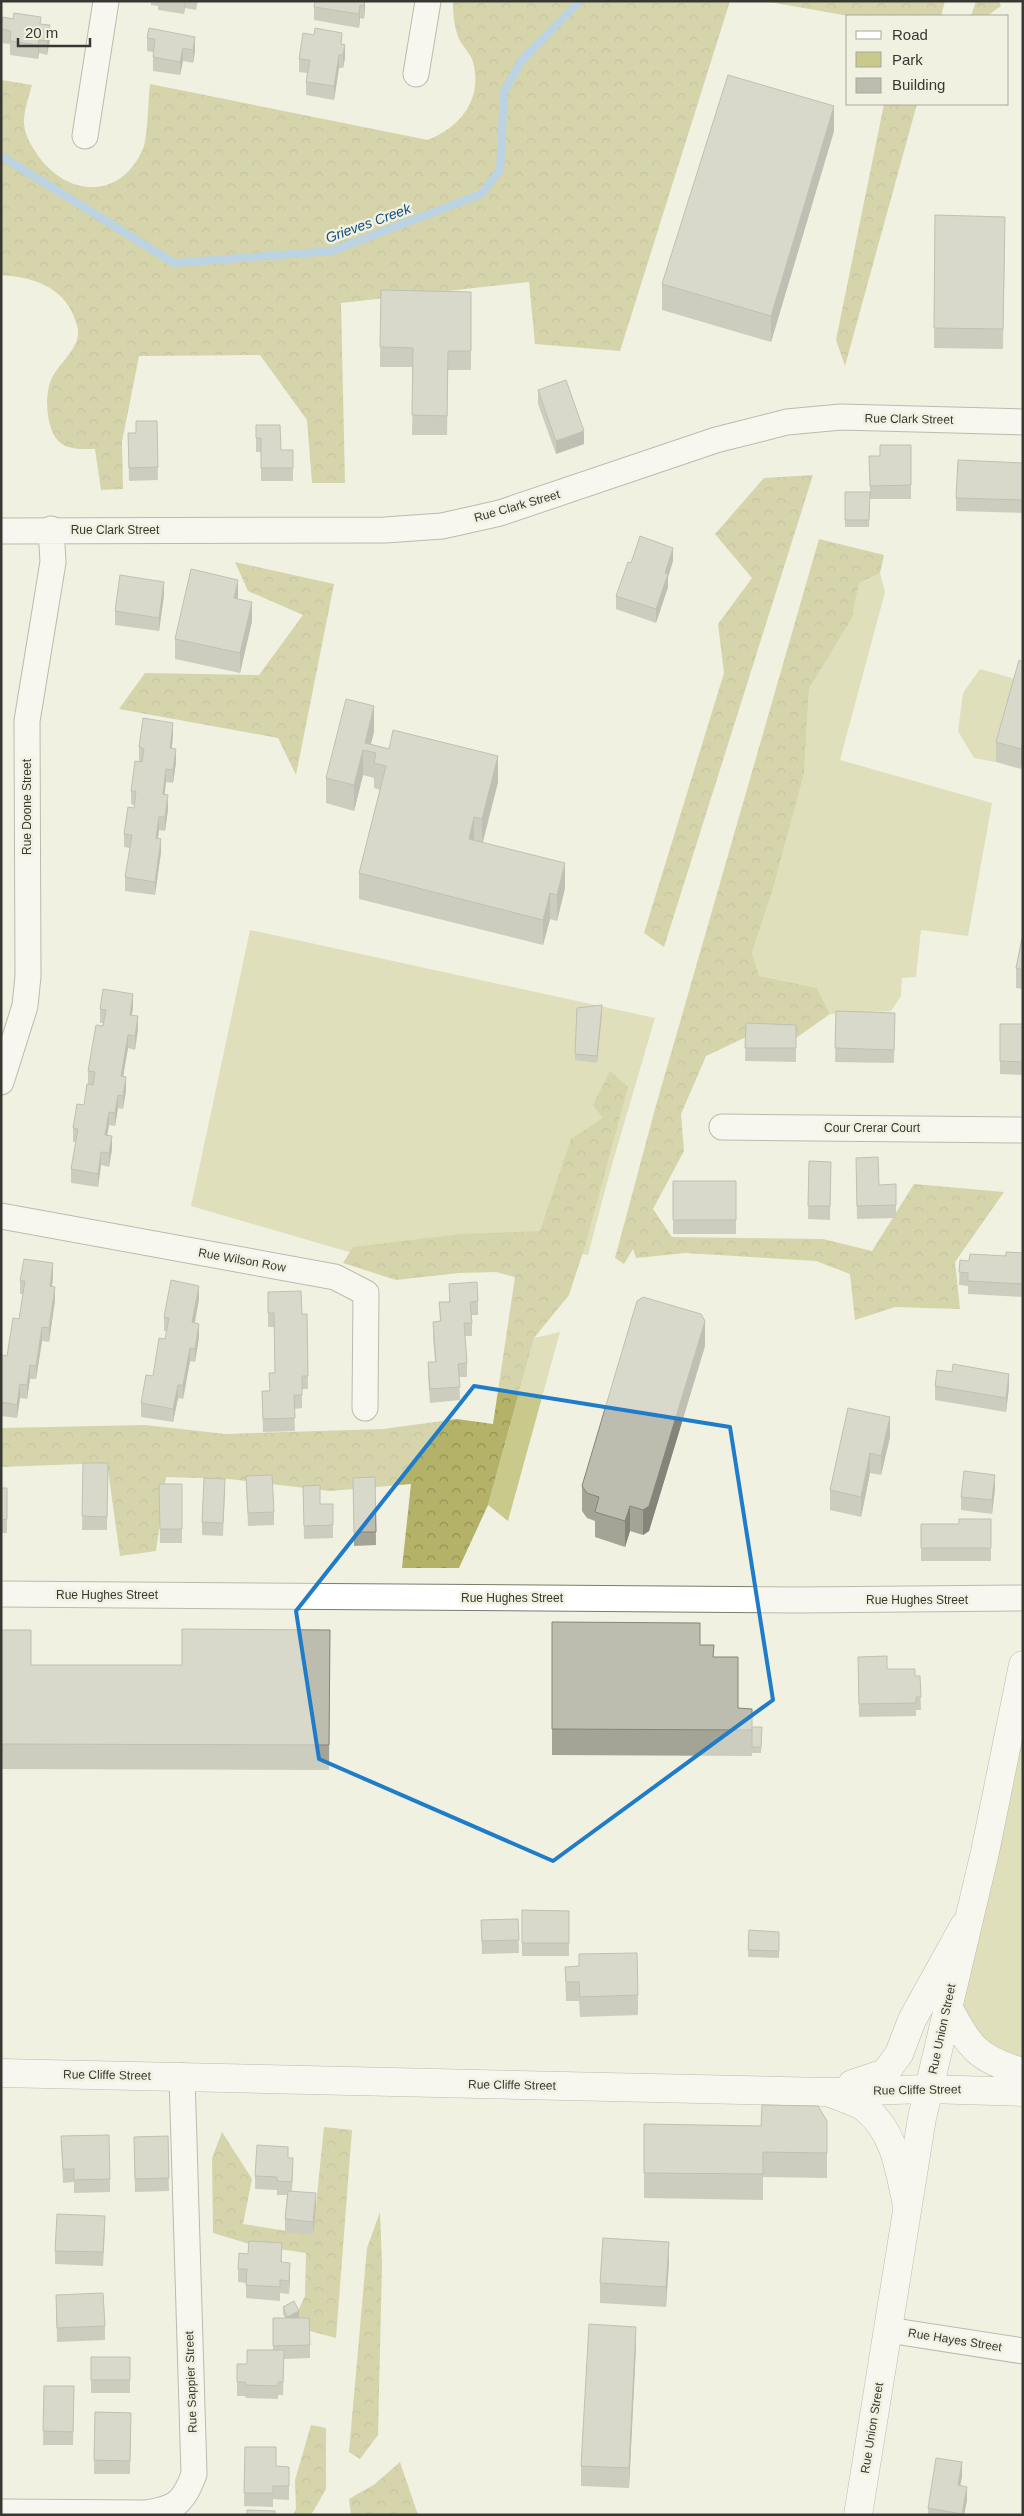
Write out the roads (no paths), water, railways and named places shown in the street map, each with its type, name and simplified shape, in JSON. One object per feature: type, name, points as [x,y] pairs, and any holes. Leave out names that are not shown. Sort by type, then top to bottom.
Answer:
[{"type":"main road","name":"Rue Union Street","points":[[858,2515],[907,2205],[928,2089],[936,2064],[947,2004],[984,1852],[1023,1665]]},
{"type":"main road","points":[[827,2092],[885,2073],[899,2054],[912,2020],[967,1921]]},
{"type":"main road","points":[[947,2004],[967,2042],[978,2053],[1023,2072]]},
{"type":"main road","name":"Rue Cliffe Street","points":[[1,2073],[827,2092],[928,2089],[1023,2092]]},
{"type":"main road","points":[[827,2092],[863,2107],[882,2124],[893,2146],[907,2205]]},
{"type":"street","points":[[85,136],[106,1]]},
{"type":"street","points":[[416,74],[428,1]]},
{"type":"street","name":"Rue Clark Street","points":[[1,531],[328,530],[442,526],[500,513],[716,440],[787,422],[841,417],[1023,422]]},
{"type":"street","name":"Rue Doone Street","points":[[1,1082],[25,1006],[26,996],[27,721],[53,562],[52,530]]},
{"type":"street","name":"Cour Crerar Court","points":[[722,1127],[1023,1130]]},
{"type":"street","name":"Rue Wilson Row","points":[[1,1216],[335,1277],[366,1293],[365,1408]]},
{"type":"street","name":"Rue Hughes Street","points":[[1,1594],[800,1600],[1023,1598]]},
{"type":"street","name":"Rue Sappier Street","points":[[1,2512],[146,2513],[168,2510],[186,2495],[194,2474],[182,2076]]},
{"type":"street","name":"Rue Hayes Street","points":[[888,2330],[1023,2351]]},
{"type":"waterway","name":"Grieves Creek","points":[[1,156],[174,263],[332,251],[481,194],[500,170],[504,91],[522,60],[580,1]]}]
